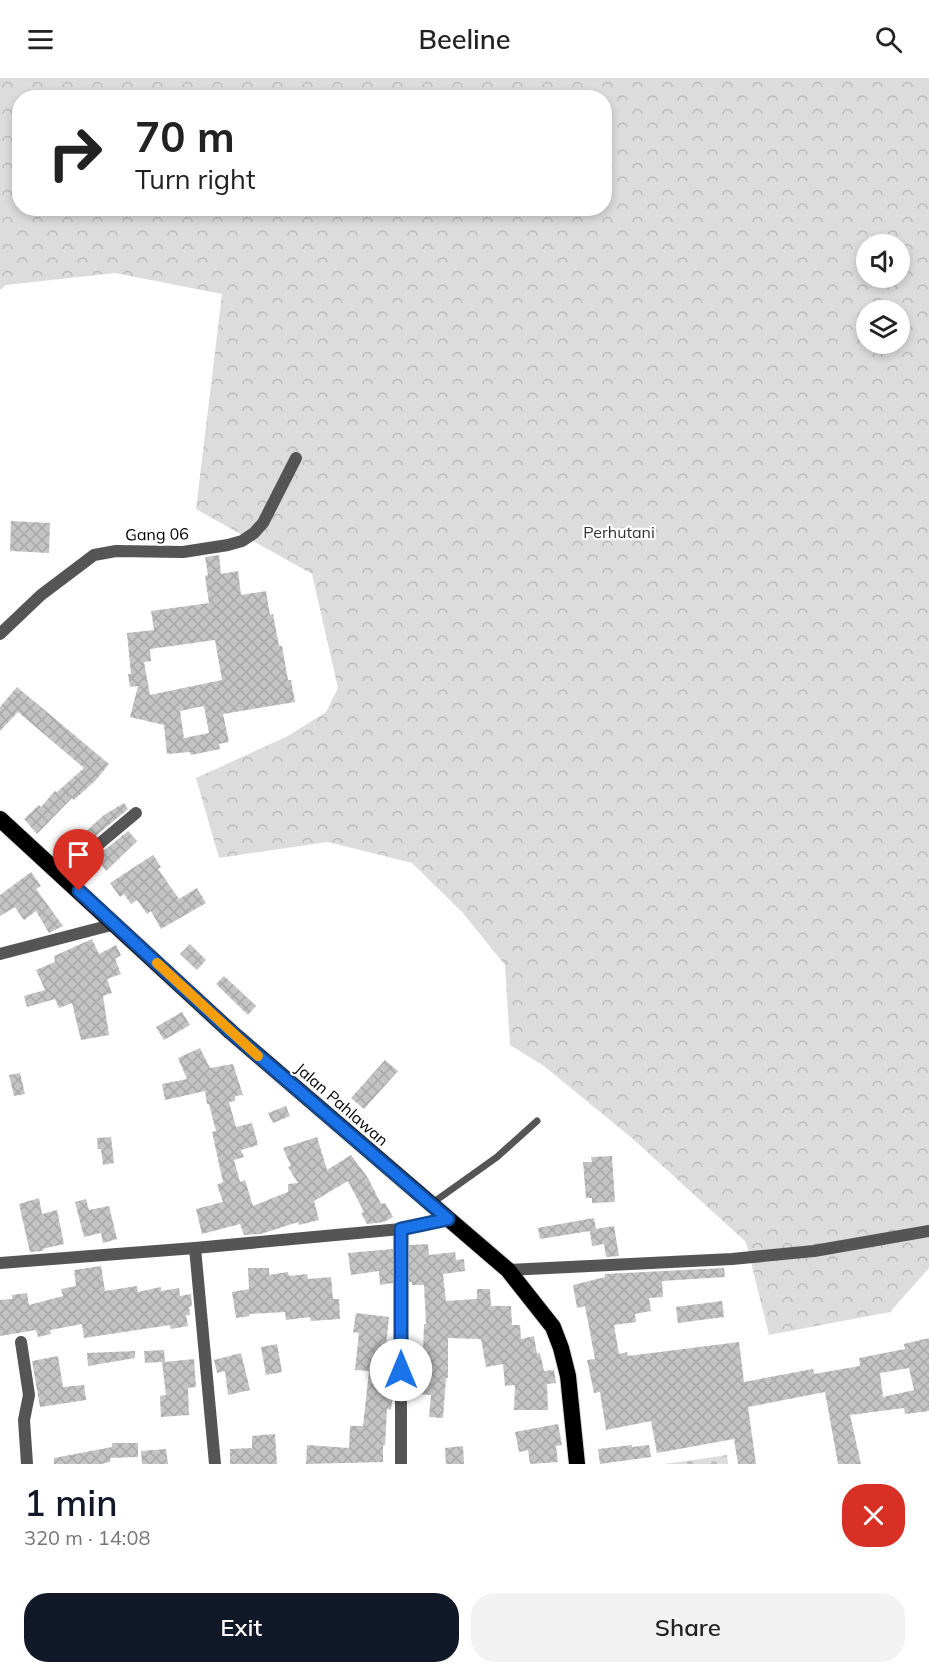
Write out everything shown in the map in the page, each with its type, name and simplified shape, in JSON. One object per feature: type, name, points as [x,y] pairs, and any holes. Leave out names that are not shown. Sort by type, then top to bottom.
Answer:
[{"type":"highway","name":"Jalan Pahlawan","points":[[0,819],[231,1032],[508,1270],[554,1326],[568,1376],[577,1464]]},
{"type":"street","name":"Gang 06","points":[[0,633],[41,595],[94,555],[116,551],[183,552],[242,541],[263,523],[296,458]]},
{"type":"street","points":[[62,875],[135,813]]},
{"type":"street","points":[[0,954],[115,924]]},
{"type":"street","points":[[0,1263],[401,1229],[448,1219]]},
{"type":"street","points":[[401,1229],[401,1464]]},
{"type":"street","points":[[508,1270],[732,1259],[814,1251],[929,1231]]},
{"type":"street","points":[[195,1248],[215,1464]]},
{"type":"street","points":[[21,1342],[29,1395],[24,1420],[27,1464]]},
{"type":"lane","points":[[431,1204],[497,1157],[537,1121]]},
{"type":"green space","name":"Perhutani","points":[[0,78],[929,78],[929,1268],[890,1312],[769,1335],[746,1242],[633,1139],[544,1066],[510,1045],[505,965],[463,913],[412,863],[328,842],[219,858],[196,778],[288,736],[326,712],[338,688],[312,574],[196,509],[222,294],[115,273],[6,285],[0,290]]},
{"type":"green space","points":[[727,1455],[728,1464],[665,1464]]},
{"type":"building","points":[[11,521],[50,523],[49,553],[10,551]]},
{"type":"building","points":[[219,555],[221,574],[238,571],[241,595],[266,591],[270,615],[273,614],[279,646],[282,646],[288,680],[291,680],[295,702],[223,714],[229,742],[219,744],[220,749],[191,755],[190,752],[167,754],[164,725],[130,717],[138,686],[130,687],[127,633],[154,630],[151,611],[209,603],[205,557]],"holes":[[[215,640],[222,680],[150,695],[144,662],[151,661],[150,649]],[[204,706],[209,733],[184,738],[180,711]]]},
{"type":"building","points":[[17,687],[109,764],[96,780],[74,800],[72,798],[37,834],[24,819],[39,805],[41,807],[55,791],[57,792],[84,768],[18,712],[0,731],[0,707]]},
{"type":"building","points":[[124,803],[128,809],[72,856],[66,850],[104,815]]},
{"type":"building","points":[[128,831],[137,841],[106,871],[96,857]]},
{"type":"building","points":[[153,855],[161,867],[158,869],[179,899],[197,888],[206,903],[161,929],[151,911],[147,914],[137,900],[131,904],[124,894],[120,897],[110,883]]},
{"type":"building","points":[[31,872],[41,886],[36,889],[63,926],[49,933],[36,911],[24,920],[15,907],[0,916],[0,895]]},
{"type":"building","points":[[92,939],[99,954],[116,945],[121,955],[115,959],[121,974],[107,979],[112,993],[103,996],[109,1035],[81,1040],[72,1003],[59,1008],[55,999],[27,1007],[24,996],[45,990],[36,970],[55,962],[54,956]]},
{"type":"building","points":[[190,944],[206,960],[197,970],[180,954]]},
{"type":"building","points":[[224,976],[256,1006],[248,1015],[216,984]]},
{"type":"building","points":[[182,1012],[190,1025],[164,1040],[156,1027]]},
{"type":"building","points":[[200,1048],[210,1068],[233,1064],[243,1095],[235,1096],[235,1101],[229,1102],[236,1127],[252,1123],[258,1145],[241,1150],[244,1157],[234,1160],[240,1182],[245,1180],[253,1206],[288,1192],[288,1184],[298,1183],[288,1167],[291,1166],[283,1148],[317,1137],[327,1170],[351,1155],[368,1178],[381,1204],[385,1203],[393,1217],[384,1222],[367,1224],[361,1213],[364,1212],[348,1181],[314,1201],[319,1220],[299,1225],[298,1222],[261,1234],[244,1235],[240,1224],[202,1234],[196,1209],[223,1202],[217,1185],[223,1182],[212,1132],[216,1131],[209,1104],[207,1104],[205,1091],[165,1100],[162,1084],[187,1079],[178,1058]]},
{"type":"building","points":[[385,1060],[398,1071],[364,1109],[351,1098]]},
{"type":"building","points":[[20,1073],[25,1094],[14,1096],[9,1075]]},
{"type":"building","points":[[286,1106],[290,1116],[273,1123],[268,1113]]},
{"type":"building","points":[[111,1137],[114,1163],[103,1165],[97,1138]]},
{"type":"building","points":[[612,1156],[615,1202],[592,1203],[592,1198],[586,1198],[583,1162],[592,1162],[591,1157]]},
{"type":"building","points":[[39,1198],[42,1214],[57,1210],[64,1244],[42,1249],[43,1251],[30,1252],[19,1204]]},
{"type":"building","points":[[86,1199],[89,1210],[109,1206],[117,1239],[103,1243],[101,1233],[84,1237],[75,1202]]},
{"type":"building","points":[[594,1218],[596,1229],[614,1226],[619,1256],[606,1257],[604,1244],[592,1246],[590,1231],[540,1239],[538,1228]]},
{"type":"building","points":[[428,1244],[429,1255],[455,1252],[456,1260],[464,1259],[465,1271],[443,1274],[446,1301],[477,1299],[477,1289],[490,1289],[491,1306],[511,1306],[512,1325],[520,1325],[521,1339],[534,1336],[537,1354],[540,1353],[544,1371],[554,1370],[556,1383],[547,1384],[548,1410],[514,1410],[515,1385],[505,1386],[503,1364],[486,1367],[481,1339],[448,1338],[448,1378],[446,1378],[443,1418],[429,1417],[431,1395],[418,1394],[419,1381],[422,1381],[424,1324],[426,1324],[424,1285],[412,1285],[412,1282],[409,1282],[409,1245]]},
{"type":"building","points":[[393,1249],[393,1283],[380,1285],[379,1271],[351,1275],[348,1253]]},
{"type":"building","points":[[101,1266],[105,1291],[137,1286],[138,1292],[161,1287],[161,1291],[179,1288],[180,1296],[191,1294],[190,1315],[186,1315],[188,1326],[171,1329],[170,1325],[84,1338],[82,1324],[50,1330],[51,1334],[38,1337],[36,1330],[0,1336],[0,1300],[12,1299],[12,1295],[27,1293],[29,1305],[63,1296],[61,1289],[76,1286],[74,1270]]},
{"type":"building","points":[[248,1268],[269,1268],[269,1275],[288,1272],[289,1276],[307,1274],[308,1279],[331,1277],[333,1299],[339,1299],[340,1319],[311,1321],[310,1317],[286,1320],[285,1312],[249,1314],[250,1316],[236,1318],[232,1292],[249,1289]]},
{"type":"building","points":[[724,1268],[725,1277],[662,1281],[663,1297],[649,1298],[651,1311],[635,1314],[636,1322],[614,1325],[619,1354],[627,1352],[628,1356],[739,1342],[744,1382],[813,1369],[814,1374],[860,1366],[859,1358],[905,1349],[904,1344],[929,1338],[929,1411],[905,1414],[904,1408],[850,1415],[861,1464],[838,1464],[825,1392],[748,1407],[756,1464],[738,1464],[734,1439],[657,1453],[651,1421],[606,1430],[600,1392],[594,1393],[587,1360],[595,1359],[585,1306],[577,1308],[573,1285],[605,1277],[605,1274]],"holes":[[[909,1368],[914,1390],[883,1397],[880,1373]]]},
{"type":"building","points":[[722,1301],[724,1317],[678,1323],[676,1307]]},
{"type":"building","points":[[356,1313],[389,1317],[385,1355],[389,1355],[386,1393],[393,1394],[391,1410],[387,1409],[383,1462],[306,1464],[307,1445],[349,1448],[350,1426],[363,1426],[369,1371],[355,1370],[359,1333],[353,1332]]},
{"type":"building","points":[[277,1344],[282,1372],[266,1375],[261,1347]]},
{"type":"building","points":[[164,1350],[165,1362],[194,1359],[196,1387],[188,1388],[189,1415],[161,1417],[160,1396],[166,1395],[162,1362],[145,1363],[144,1351]]},
{"type":"building","points":[[135,1351],[135,1358],[88,1366],[87,1353]]},
{"type":"building","points":[[241,1353],[250,1390],[228,1395],[225,1371],[217,1373],[214,1360]]},
{"type":"building","points":[[58,1356],[63,1387],[84,1385],[86,1400],[40,1407],[32,1361]]},
{"type":"building","points":[[558,1424],[562,1445],[556,1446],[558,1462],[530,1464],[528,1450],[519,1452],[515,1432]]},
{"type":"building","points":[[275,1434],[277,1464],[230,1464],[230,1449],[252,1448],[252,1436]]},
{"type":"building","points":[[112,1443],[138,1443],[138,1457],[110,1458],[110,1462],[101,1464],[54,1464],[54,1458],[112,1447]]},
{"type":"building","points":[[632,1445],[632,1447],[649,1445],[651,1457],[600,1464],[598,1449]]},
{"type":"building","points":[[463,1446],[464,1464],[446,1464],[445,1448]]},
{"type":"building","points":[[166,1449],[168,1464],[142,1464],[141,1451]]},
{"type":"slow traffic","points":[[157,963],[258,1056]]},
{"type":"route","points":[[79,891],[231,1032],[448,1219],[401,1229],[401,1370]]}]
